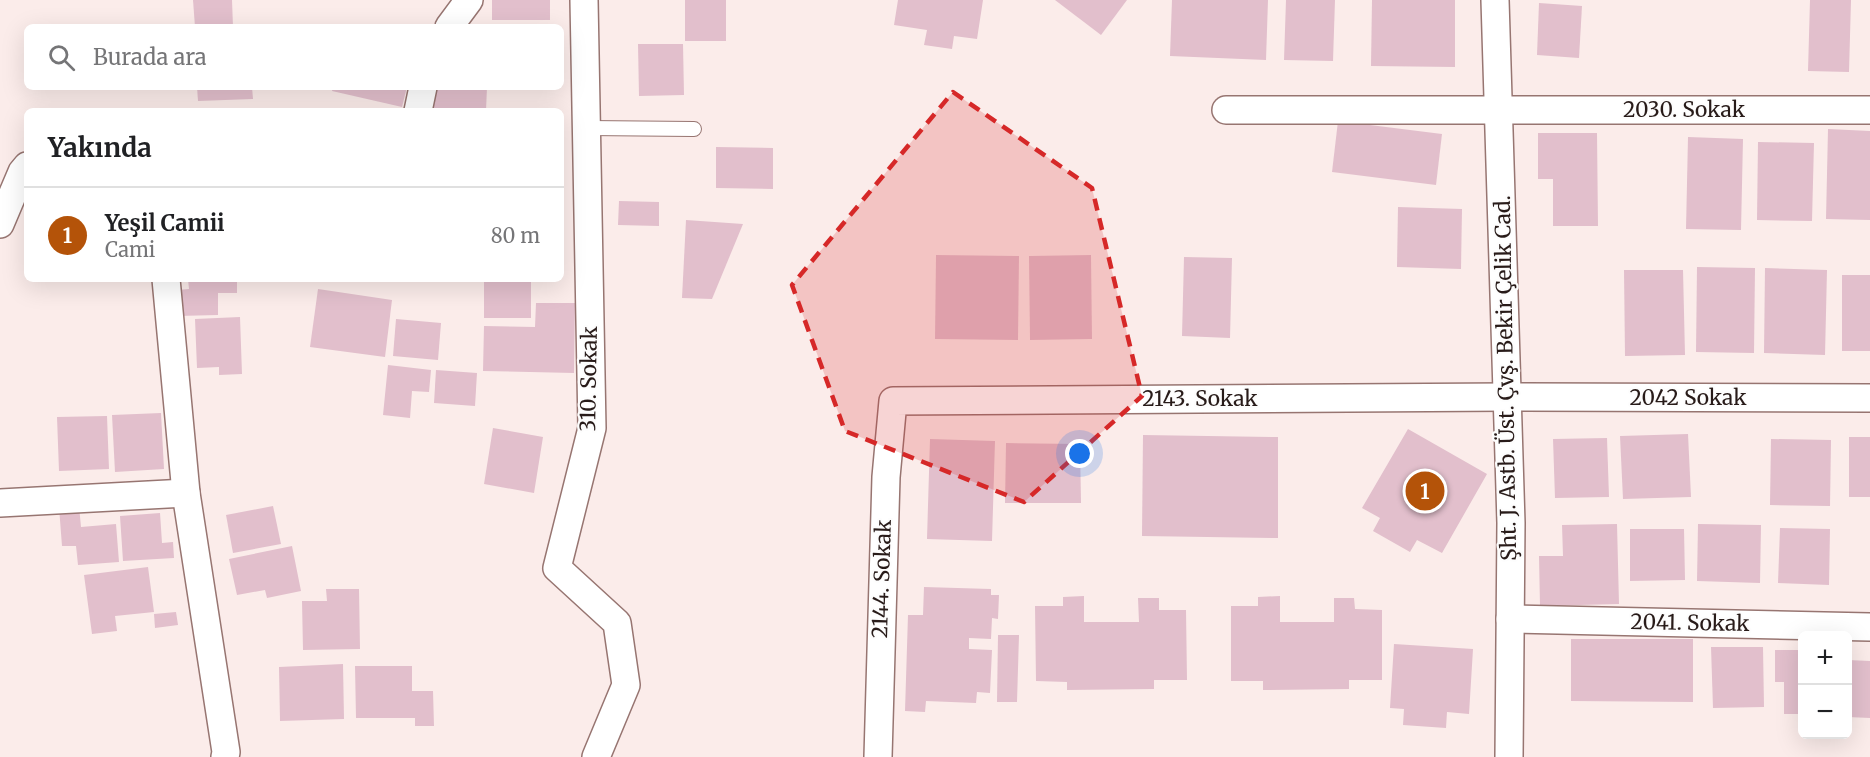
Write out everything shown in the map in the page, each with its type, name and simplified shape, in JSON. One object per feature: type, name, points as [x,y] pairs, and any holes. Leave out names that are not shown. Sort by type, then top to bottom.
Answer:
[{"type":"street","points":[[450,24],[469,0]]},
{"type":"street","name":"310. Sokak","points":[[584,0],[592,428],[557,568],[617,623],[626,685],[596,757]]},
{"type":"street","name":"Şht. J. Astb. Üst. Çvş. Bekir Çelik Cad.","points":[[1495,0],[1511,523],[1509,757]]},
{"type":"street","points":[[419,108],[422,90]]},
{"type":"street","name":"2030. Sokak","points":[[1226,110],[1870,110]]},
{"type":"street","points":[[0,224],[24,169]]},
{"type":"street","points":[[166,282],[186,493],[225,757]]},
{"type":"street","name":"2042 Sokak","points":[[1507,397],[1870,398]]},
{"type":"street","name":"2143. Sokak","points":[[893,401],[1507,397]]},
{"type":"street","name":"2144. Sokak","points":[[878,757],[886,477],[893,401]]},
{"type":"street","points":[[0,502],[186,493]]},
{"type":"street","name":"2041. Sokak","points":[[1510,619],[1870,627]]},
{"type":"lane","points":[[587,128],[694,129]]},
{"type":"highlighted area","points":[[953,92],[1092,188],[1142,396],[1024,502],[845,431],[792,285]]},
{"type":"building","points":[[193,0],[232,0],[233,24],[195,24]]},
{"type":"building","points":[[492,0],[550,0],[550,20],[492,20]]},
{"type":"building","points":[[685,0],[726,0],[726,41],[685,41]]},
{"type":"building","points":[[898,0],[983,0],[977,39],[954,36],[952,49],[924,45],[927,30],[894,25]]},
{"type":"building","points":[[1055,0],[1127,0],[1101,35]]},
{"type":"building","points":[[1172,0],[1268,0],[1266,60],[1170,56]]},
{"type":"building","points":[[1286,0],[1335,0],[1333,61],[1284,60]]},
{"type":"building","points":[[1372,0],[1455,0],[1455,67],[1371,66]]},
{"type":"building","points":[[1810,0],[1851,0],[1849,72],[1808,71]]},
{"type":"building","points":[[1539,3],[1582,6],[1579,58],[1537,55]]},
{"type":"building","points":[[638,44],[683,44],[684,95],[639,96]]},
{"type":"building","points":[[197,90],[252,90],[253,99],[198,101]]},
{"type":"building","points":[[332,90],[406,90],[402,107]]},
{"type":"building","points":[[431,90],[487,90],[486,108],[429,108]]},
{"type":"building","points":[[1338,121],[1442,134],[1436,185],[1332,172]]},
{"type":"building","points":[[1828,129],[1870,131],[1870,220],[1826,219]]},
{"type":"building","points":[[1538,133],[1597,133],[1598,226],[1553,226],[1553,179],[1538,179]]},
{"type":"building","points":[[1688,137],[1743,139],[1741,230],[1686,229]]},
{"type":"building","points":[[1758,142],[1814,143],[1812,221],[1757,220]]},
{"type":"building","points":[[716,147],[773,148],[773,189],[716,188]]},
{"type":"building","points":[[619,201],[659,202],[659,226],[618,225]]},
{"type":"building","points":[[1398,207],[1462,209],[1461,269],[1397,267]]},
{"type":"building","points":[[686,220],[743,224],[712,299],[682,298]]},
{"type":"building","points":[[936,255],[1019,256],[1018,340],[935,339]]},
{"type":"building","points":[[1091,255],[1092,339],[1030,340],[1029,256]]},
{"type":"building","points":[[1184,257],[1232,258],[1230,338],[1182,336]]},
{"type":"building","points":[[1697,267],[1755,268],[1754,353],[1696,352]]},
{"type":"building","points":[[1765,268],[1827,270],[1825,355],[1764,353]]},
{"type":"building","points":[[1624,270],[1683,270],[1685,355],[1625,356]]},
{"type":"building","points":[[1842,275],[1870,275],[1870,351],[1842,351]]},
{"type":"building","points":[[188,282],[237,282],[237,293],[218,293],[218,315],[177,316],[177,290],[189,289]]},
{"type":"building","points":[[484,282],[531,282],[531,318],[484,318]]},
{"type":"building","points":[[318,289],[392,300],[385,357],[310,347]]},
{"type":"building","points":[[536,303],[575,303],[574,373],[483,371],[484,326],[535,327]]},
{"type":"building","points":[[240,317],[242,374],[219,375],[219,367],[197,368],[195,319]]},
{"type":"building","points":[[396,319],[441,323],[438,360],[393,356]]},
{"type":"building","points":[[388,365],[431,370],[429,392],[412,391],[410,418],[383,415]]},
{"type":"building","points":[[436,370],[477,373],[475,406],[434,403]]},
{"type":"building","points":[[161,413],[164,469],[115,472],[112,415]]},
{"type":"building","points":[[107,416],[109,469],[59,471],[57,417]]},
{"type":"building","points":[[493,428],[543,437],[534,493],[484,484]]},
{"type":"building","points":[[1408,429],[1487,474],[1442,553],[1417,540],[1410,552],[1373,531],[1380,518],[1362,508]]},
{"type":"building","points":[[1688,434],[1691,497],[1623,499],[1620,436]]},
{"type":"building","points":[[1143,435],[1278,437],[1278,538],[1142,536]]},
{"type":"building","points":[[1849,437],[1870,437],[1870,497],[1849,497]]},
{"type":"building","points":[[1607,438],[1609,497],[1555,498],[1553,439]]},
{"type":"building","points":[[930,439],[995,441],[992,541],[927,539]]},
{"type":"building","points":[[1771,439],[1831,440],[1830,506],[1770,505]]},
{"type":"building","points":[[1006,443],[1080,444],[1081,503],[1005,503]]},
{"type":"building","points":[[79,506],[81,527],[116,524],[119,562],[78,565],[76,546],[62,546],[59,507]]},
{"type":"building","points":[[273,506],[281,544],[233,553],[226,515]]},
{"type":"building","points":[[160,513],[162,543],[173,542],[174,558],[123,561],[120,516]]},
{"type":"building","points":[[1617,524],[1619,604],[1540,606],[1539,556],[1563,556],[1562,525]]},
{"type":"building","points":[[1698,524],[1761,525],[1760,583],[1697,581]]},
{"type":"building","points":[[1780,528],[1830,529],[1829,585],[1778,583]]},
{"type":"building","points":[[1630,529],[1684,529],[1685,580],[1630,581]]},
{"type":"building","points":[[292,546],[301,591],[267,598],[265,590],[237,595],[229,559]]},
{"type":"building","points":[[148,567],[154,612],[115,616],[117,631],[92,634],[84,575]]},
{"type":"building","points":[[924,587],[991,589],[991,595],[999,595],[998,619],[992,618],[991,639],[969,638],[969,649],[992,650],[990,693],[977,692],[976,703],[926,701],[925,712],[905,711],[908,615],[923,615]]},
{"type":"building","points":[[326,589],[359,589],[360,649],[303,650],[302,601],[327,601]]},
{"type":"building","points":[[1084,596],[1084,622],[1139,622],[1138,598],[1159,598],[1159,610],[1186,610],[1187,680],[1154,680],[1154,689],[1067,690],[1067,682],[1036,681],[1035,606],[1063,606],[1063,597]]},
{"type":"building","points":[[1280,596],[1280,622],[1334,622],[1334,598],[1354,598],[1355,609],[1382,610],[1382,680],[1349,680],[1349,689],[1263,690],[1263,681],[1231,681],[1231,606],[1258,606],[1258,597]]},
{"type":"building","points":[[176,612],[178,625],[155,628],[154,614]]},
{"type":"building","points":[[998,635],[1019,635],[1017,702],[997,702]]},
{"type":"building","points":[[1571,639],[1693,639],[1693,702],[1571,701]]},
{"type":"building","points":[[1394,644],[1473,649],[1469,714],[1447,712],[1446,728],[1403,725],[1404,709],[1390,708]]},
{"type":"building","points":[[1711,647],[1763,647],[1764,707],[1713,708]]},
{"type":"building","points":[[1775,650],[1798,650],[1798,714],[1784,714],[1784,682],[1775,682]]},
{"type":"building","points":[[1852,660],[1870,661],[1870,718],[1852,717]]},
{"type":"building","points":[[343,664],[344,719],[280,721],[279,667]]},
{"type":"building","points":[[355,666],[412,666],[412,691],[433,691],[434,726],[415,726],[415,718],[356,718]]},
{"type":"place","name":"Yeşil Camii","points":[[1425,491]]}]
